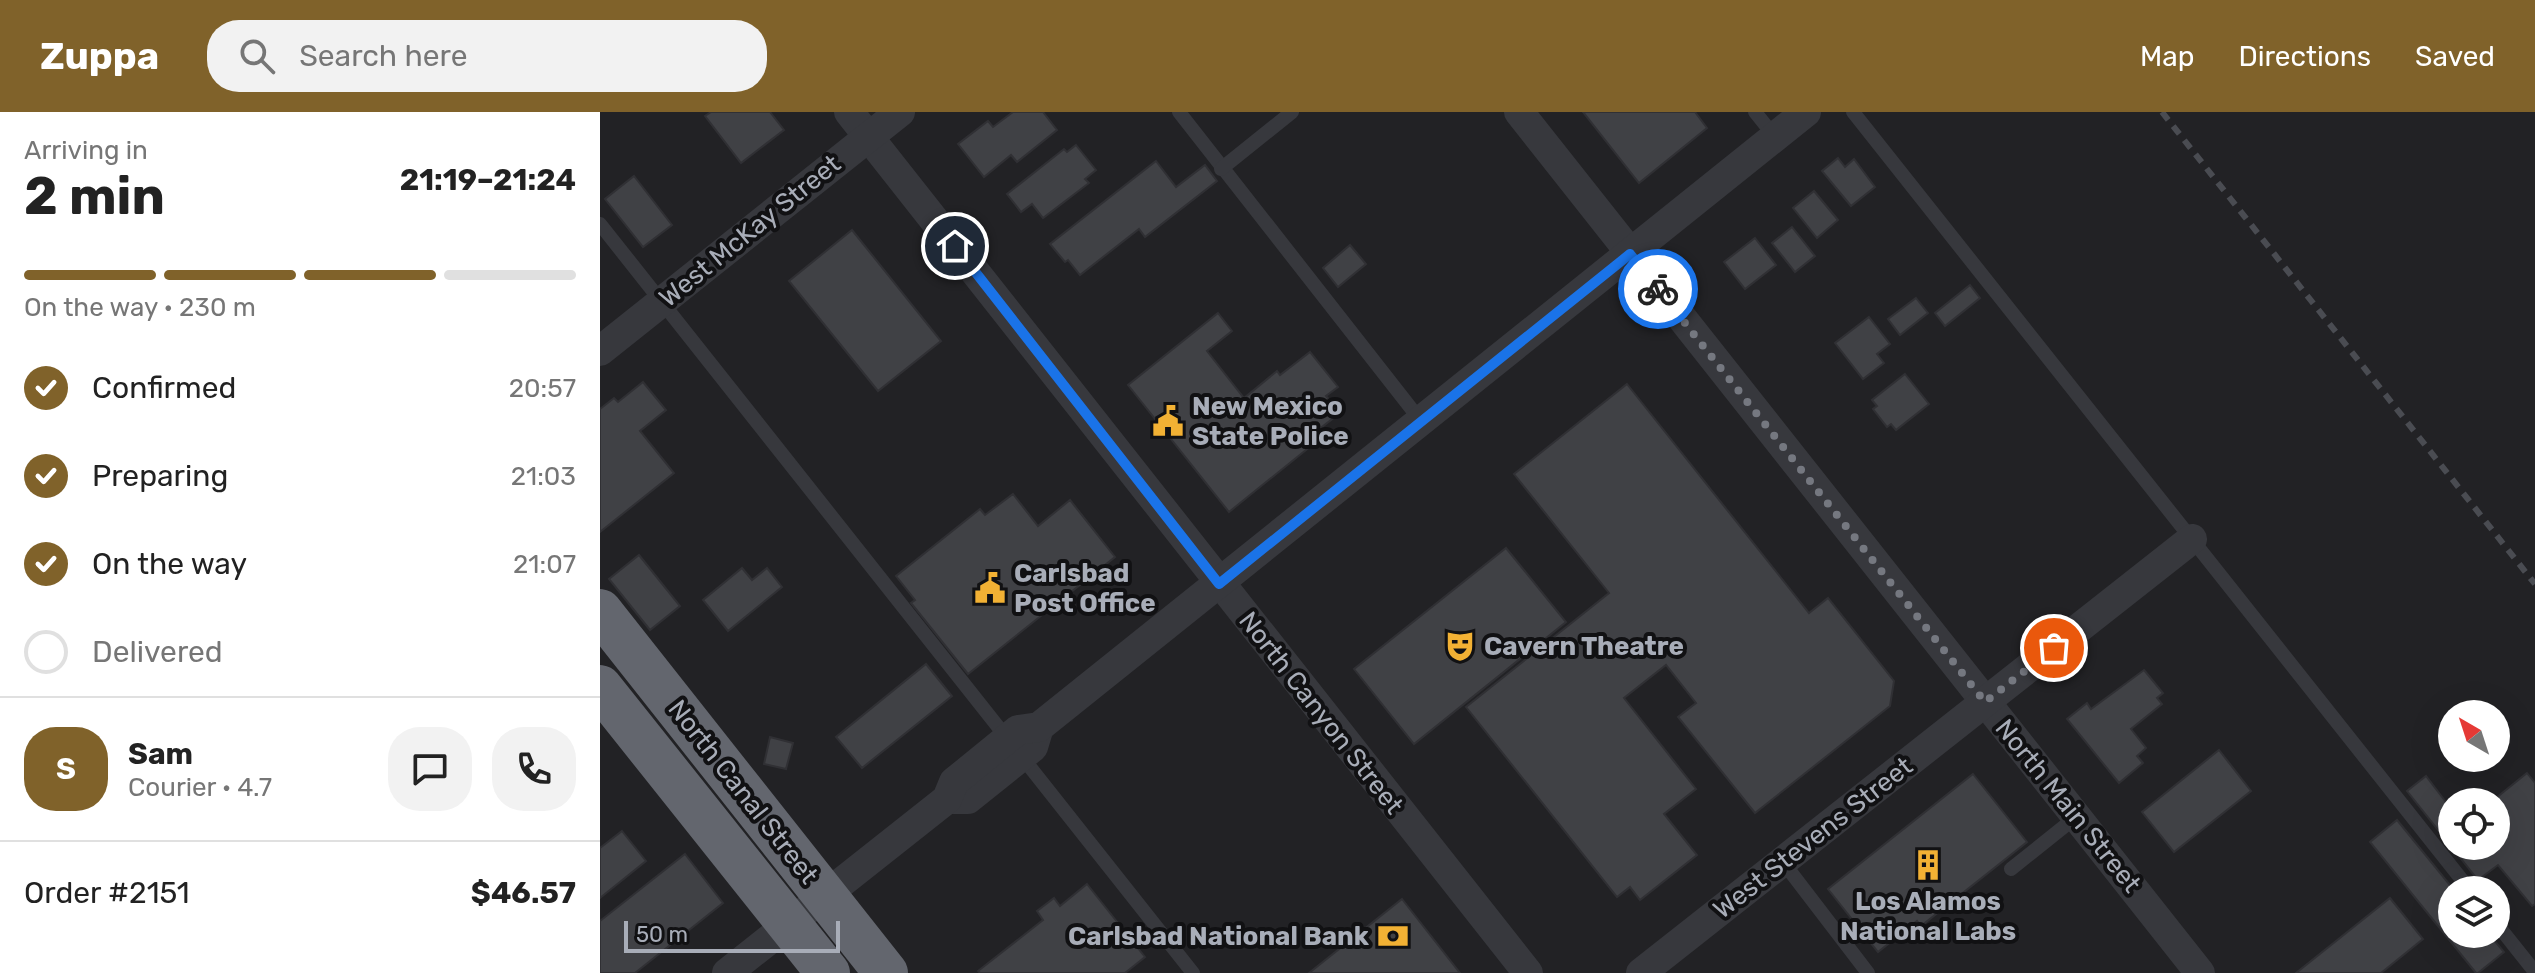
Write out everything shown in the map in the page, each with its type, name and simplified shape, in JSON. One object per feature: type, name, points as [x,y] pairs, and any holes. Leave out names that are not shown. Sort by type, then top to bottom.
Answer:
[{"type":"highway","name":"North Canal Street","points":[[600,611],[886,973]]},
{"type":"highway","name":"North Canal Street","points":[[600,687],[828,973]]},
{"type":"street","name":"North Canyon Street","points":[[849,112],[1528,973]]},
{"type":"street","name":"West McKay Street","points":[[600,351],[900,112]]},
{"type":"street","name":"North Main Street","points":[[1519,112],[2200,973]]},
{"type":"street","points":[[727,973],[947,799],[968,799],[1015,747],[1033,747],[1039,727],[1806,112]]},
{"type":"street","name":"West Stevens Street","points":[[1641,973],[2192,539]]},
{"type":"lane","points":[[1179,112],[1421,421]]},
{"type":"lane","points":[[1221,169],[1292,112]]},
{"type":"lane","points":[[1755,112],[1775,137]]},
{"type":"lane","points":[[1853,112],[2459,876]]},
{"type":"lane","points":[[600,224],[1193,973]]},
{"type":"lane","points":[[2011,869],[2076,817]]},
{"type":"lane","points":[[1783,862],[1868,973]]},
{"type":"lane","points":[[2510,941],[2535,972]]},
{"type":"shaded area","points":[[600,112],[2535,112],[2535,973],[600,973]]},
{"type":"building","points":[[711,112],[770,112],[784,130],[741,163],[705,116]]},
{"type":"building","points":[[1013,112],[1043,112],[1057,130],[1017,162],[1011,155],[984,177],[958,144],[988,121],[993,127]]},
{"type":"building","points":[[1583,112],[1695,112],[1707,128],[1639,183]]},
{"type":"building","points":[[1076,145],[1096,170],[1085,179],[1089,183],[1043,218],[1032,204],[1021,212],[1007,194],[1064,149],[1067,152]]},
{"type":"building","points":[[1838,158],[1845,167],[1854,159],[1875,187],[1851,206],[1822,171]]},
{"type":"building","points":[[1156,161],[1176,187],[1205,165],[1217,181],[1145,237],[1139,229],[1080,275],[1050,244]]},
{"type":"building","points":[[634,176],[672,225],[643,247],[605,199]]},
{"type":"building","points":[[1814,191],[1838,220],[1817,238],[1793,208]]},
{"type":"building","points":[[1792,227],[1815,256],[1795,272],[1772,243]]},
{"type":"building","points":[[852,230],[941,341],[878,391],[789,281]]},
{"type":"building","points":[[1755,238],[1776,265],[1745,289],[1724,262]]},
{"type":"building","points":[[1350,245],[1366,264],[1338,287],[1323,268]]},
{"type":"building","points":[[1970,285],[1980,298],[1945,326],[1935,313]]},
{"type":"building","points":[[1916,298],[1928,313],[1900,335],[1888,319]]},
{"type":"building","points":[[1218,313],[1232,331],[1207,351],[1244,398],[1277,371],[1280,375],[1310,352],[1338,387],[1326,396],[1340,413],[1322,427],[1327,433],[1229,512],[1128,385]]},
{"type":"building","points":[[1869,317],[1890,344],[1877,354],[1884,363],[1863,379],[1835,343]]},
{"type":"building","points":[[1905,374],[1929,404],[1896,430],[1891,424],[1887,427],[1873,409],[1877,406],[1872,400]]},
{"type":"building","points":[[643,382],[666,410],[640,431],[674,473],[600,532],[600,409],[614,398],[618,402]]},
{"type":"building","points":[[1627,384],[1809,613],[1828,598],[1894,681],[1890,706],[1755,813],[1678,717],[1696,703],[1666,665],[1624,698],[1696,789],[1664,814],[1697,855],[1640,900],[1630,887],[1617,897],[1466,707],[1609,593],[1514,474]]},
{"type":"building","name":"Carlsbad Post Office","points":[[1013,494],[1038,526],[1070,500],[1115,557],[968,674],[911,603],[915,600],[896,576],[980,509],[985,515]]},
{"type":"building","name":"Cavern Theatre","points":[[1506,548],[1566,622],[1414,744],[1354,669]]},
{"type":"building","points":[[639,555],[680,606],[650,630],[609,579]]},
{"type":"building","points":[[742,568],[752,580],[767,568],[782,587],[728,631],[703,600]]},
{"type":"building","points":[[926,664],[952,696],[862,768],[836,737]]},
{"type":"building","points":[[2144,670],[2163,693],[2157,698],[2162,704],[2131,729],[2146,748],[2137,756],[2143,763],[2119,783],[2067,719],[2087,703],[2091,709]]},
{"type":"building","points":[[770,737],[793,743],[786,769],[764,764]]},
{"type":"building","points":[[2219,750],[2251,791],[2174,852],[2142,812]]},
{"type":"building","points":[[2527,773],[2535,783],[2535,904],[2532,906],[2498,865],[2483,876],[2475,876],[2462,860],[2510,860],[2508,788]]},
{"type":"building","name":"Los Alamos National Labs","points":[[1973,774],[2027,842],[1921,926],[1917,921],[1878,952],[1828,889]]},
{"type":"building","points":[[2426,776],[2438,792],[2438,830],[2407,791]]},
{"type":"building","points":[[2397,820],[2443,876],[2438,876],[2438,926],[2370,842]]},
{"type":"building","points":[[622,831],[646,861],[600,898],[600,848]]},
{"type":"building","points":[[685,854],[723,903],[635,973],[600,973],[600,921]]},
{"type":"building","points":[[1087,884],[1145,957],[1125,973],[978,971],[1043,920],[1037,911],[1054,898],[1060,906]]},
{"type":"building","points":[[2390,898],[2423,939],[2381,973],[2296,973]]},
{"type":"building","name":"Carlsbad National Bank","points":[[1402,899],[1460,973],[1309,973]]},
{"type":"building","points":[[2456,948],[2501,948],[2504,952],[2476,973]]},
{"type":"railway","points":[[2162,112],[2535,584]]},
{"type":"way so far","points":[[1658,289],[1985,702],[2054,648]]},
{"type":"place","name":"New Mexico State Police","points":[[1168,421]]},
{"type":"place","name":"Carlsbad Post Office","points":[[990,588]]},
{"type":"place","name":"Cavern Theatre","points":[[1460,646]]},
{"type":"place","name":"Los Alamos National Labs","points":[[1928,865]]},
{"type":"place","name":"Carlsbad National Bank","points":[[1393,936]]},
{"type":"route","points":[[955,246],[1219,584],[1630,254],[1658,289]]}]
